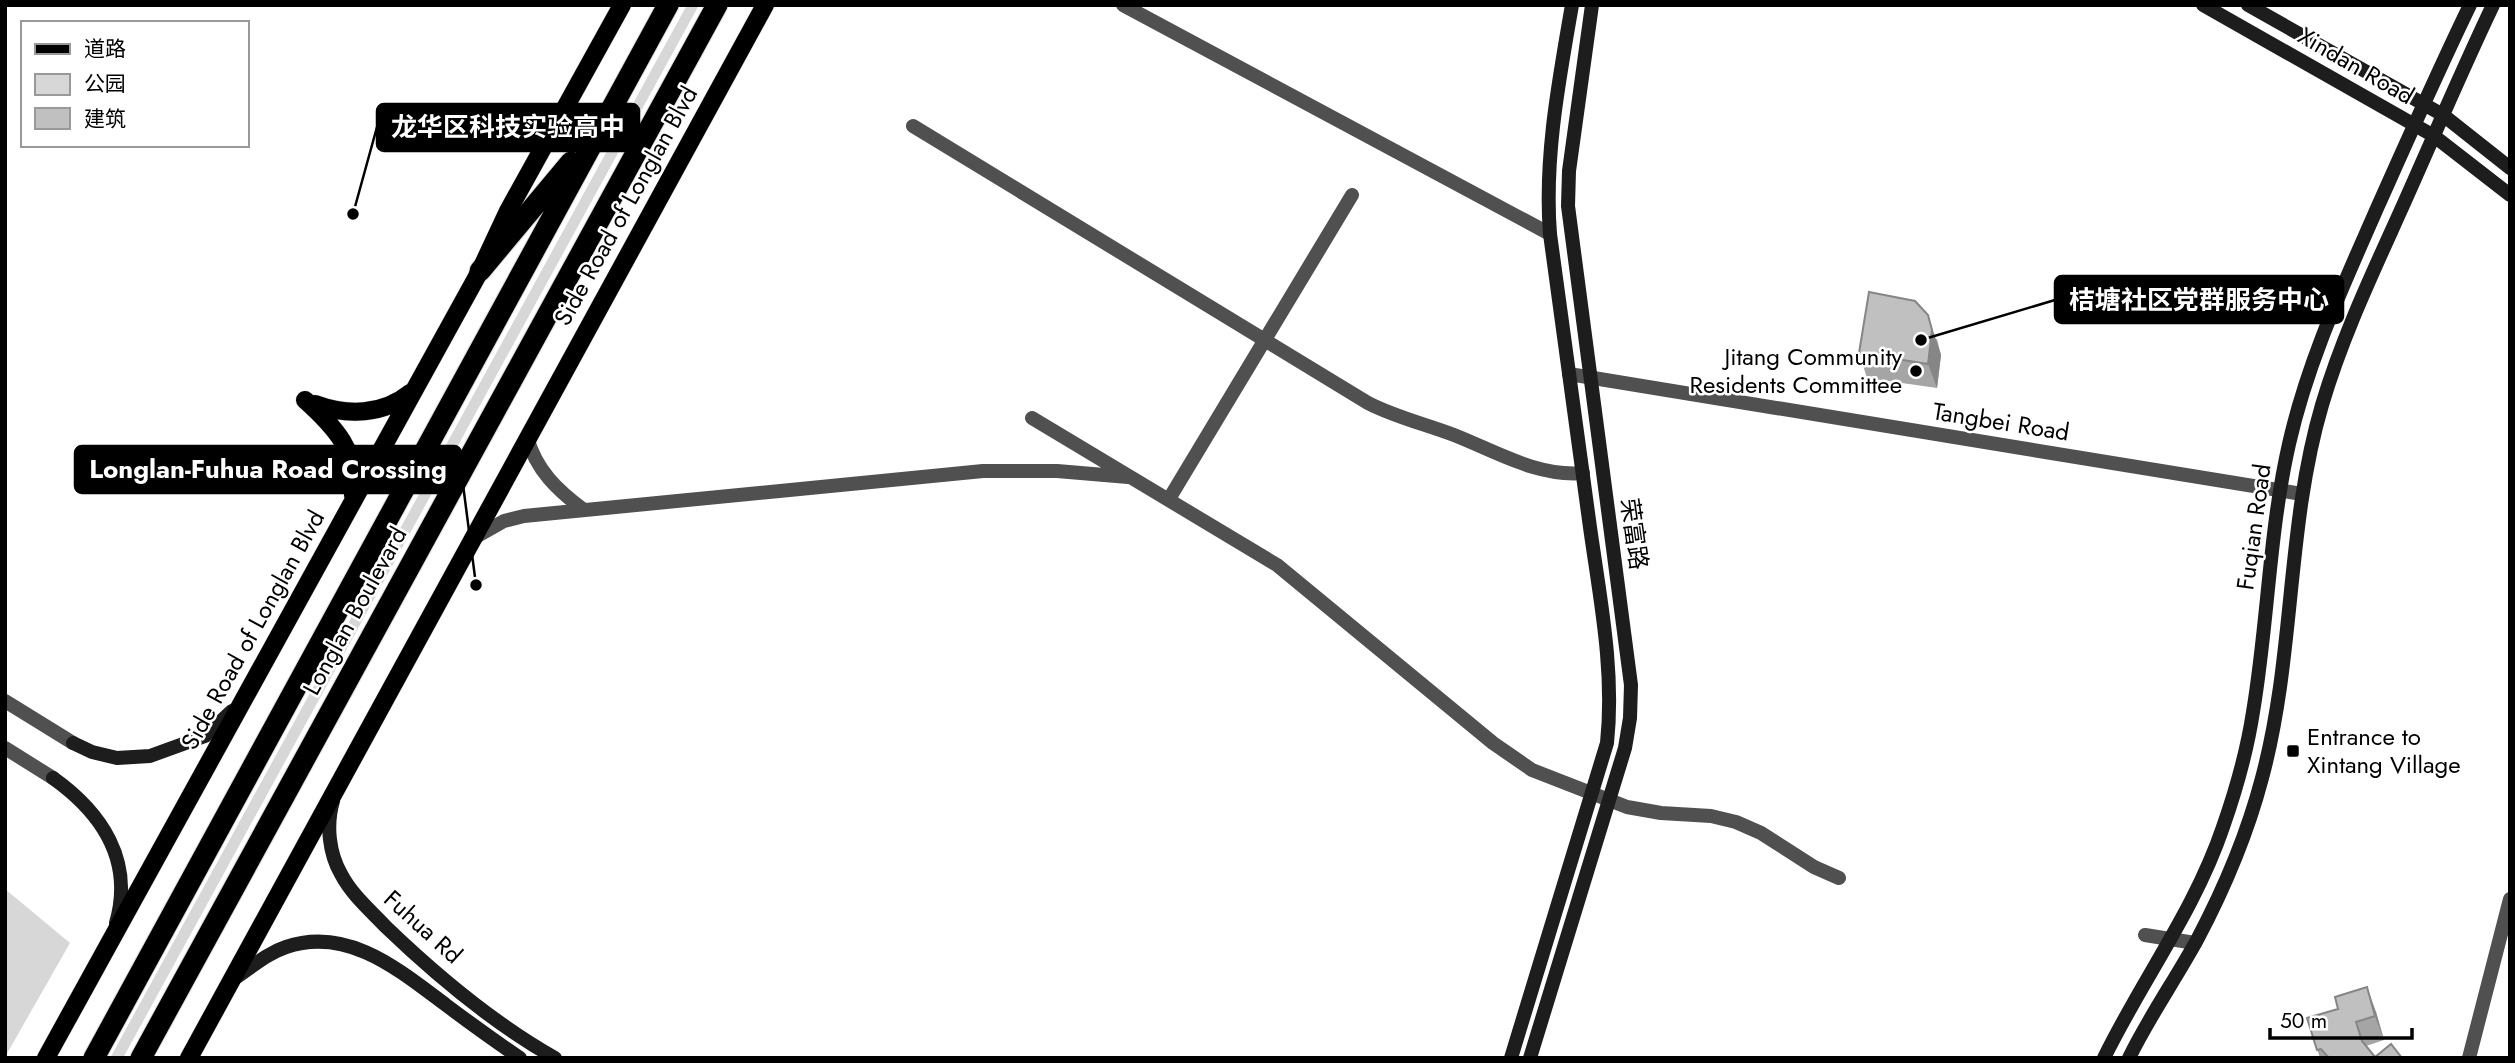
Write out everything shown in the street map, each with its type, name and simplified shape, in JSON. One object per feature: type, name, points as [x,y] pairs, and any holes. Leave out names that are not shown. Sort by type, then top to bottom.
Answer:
[{"type":"highway","name":"Longlan Boulevard","points":[[94,1058],[668,5]]},
{"type":"highway","name":"Longlan Boulevard","points":[[141,1058],[717,5]]},
{"type":"highway","points":[[480,271],[601,126]]},
{"type":"main road","name":"Side Road of Longlan Blvd","points":[[46,1058],[480,271],[508,211],[622,5]]},
{"type":"main road","name":"Side Road of Longlan Blvd","points":[[189,1058],[765,5]]},
{"type":"main road","points":[[352,500],[354,466],[345,444],[329,422],[305,400],[333,411],[371,411],[390,406],[414,389]]},
{"type":"street","points":[[1123,5],[1550,234]]},
{"type":"street","name":"荣富路","points":[[1511,1058],[1607,743],[1610,690],[1547,203],[1548,170],[1572,5]]},
{"type":"street","name":"荣富路","points":[[1531,1058],[1625,748],[1630,718],[1631,685],[1568,205],[1569,171],[1592,5]]},
{"type":"street","name":"Xindan Road","points":[[2203,5],[2434,136]]},
{"type":"street","name":"Xindan Road","points":[[2248,5],[2443,115],[2510,168]]},
{"type":"street","name":"Fuqian Road","points":[[2104,1058],[2200,884],[2218,840],[2240,772],[2253,715],[2279,491],[2300,400],[2329,316],[2470,5]]},
{"type":"street","name":"Fuqian Road","points":[[2129,1058],[2161,998],[2195,943],[2244,836],[2276,719],[2302,494],[2322,407],[2350,325],[2493,5]]},
{"type":"street","points":[[913,126],[1388,413],[1451,434],[1529,466],[1572,474],[1583,473]]},
{"type":"street","points":[[2434,136],[2510,195]]},
{"type":"street","points":[[1169,499],[1352,195]]},
{"type":"street","name":"Tangbei Road","points":[[1569,374],[2302,494]]},
{"type":"street","points":[[1032,418],[1277,565],[1512,758],[1532,770],[1609,801],[1641,810],[1711,816],[1736,822],[1761,833],[1814,867],[1839,878]]},
{"type":"street","points":[[527,437],[532,454],[542,471],[554,486],[584,510]]},
{"type":"street","points":[[471,540],[504,521],[524,516],[983,471],[1057,471],[1133,478]]},
{"type":"street","points":[[5,701],[74,743],[92,752],[117,758],[150,756],[205,736],[226,718],[248,690]]},
{"type":"street","points":[[5,748],[79,797],[99,822],[120,869],[120,910],[113,933]]},
{"type":"street","name":"Fuhua Rd","points":[[337,787],[329,829],[339,872],[350,890],[405,945],[487,1015],[555,1058]]},
{"type":"street","points":[[2469,1058],[2510,898]]},
{"type":"street","points":[[2145,934],[2195,943]]},
{"type":"street","name":"Fuhua Rd","points":[[231,981],[271,953],[288,946],[305,943],[344,944],[363,950],[400,971],[520,1058]]},
{"type":"green space","points":[[687,5],[699,5],[123,1058],[110,1058]]},
{"type":"green space","points":[[5,889],[70,943],[5,1057]]},
{"type":"building","points":[[1869,292],[1915,301],[1928,315],[1932,330],[1928,364],[1859,353]]},
{"type":"building","points":[[2367,987],[2375,1016],[2356,1022],[2362,1041],[2375,1057],[2391,1044],[2402,1058],[2329,1058],[2321,1049],[2317,1050],[2307,1018],[2338,1009],[2335,997]]},
{"type":"place","name":"龙华区科技实验高中","points":[[353,214]]},
{"type":"place","name":"桔塘社区党群服务中心","points":[[1921,340]]},
{"type":"place","name":"Jitang Community Residents Committee","points":[[1916,371]]},
{"type":"place","name":"Longlan-Fuhua Road Crossing","points":[[476,585]]},
{"type":"place","name":"Entrance to Xintang Village","points":[[2293,751]]}]
